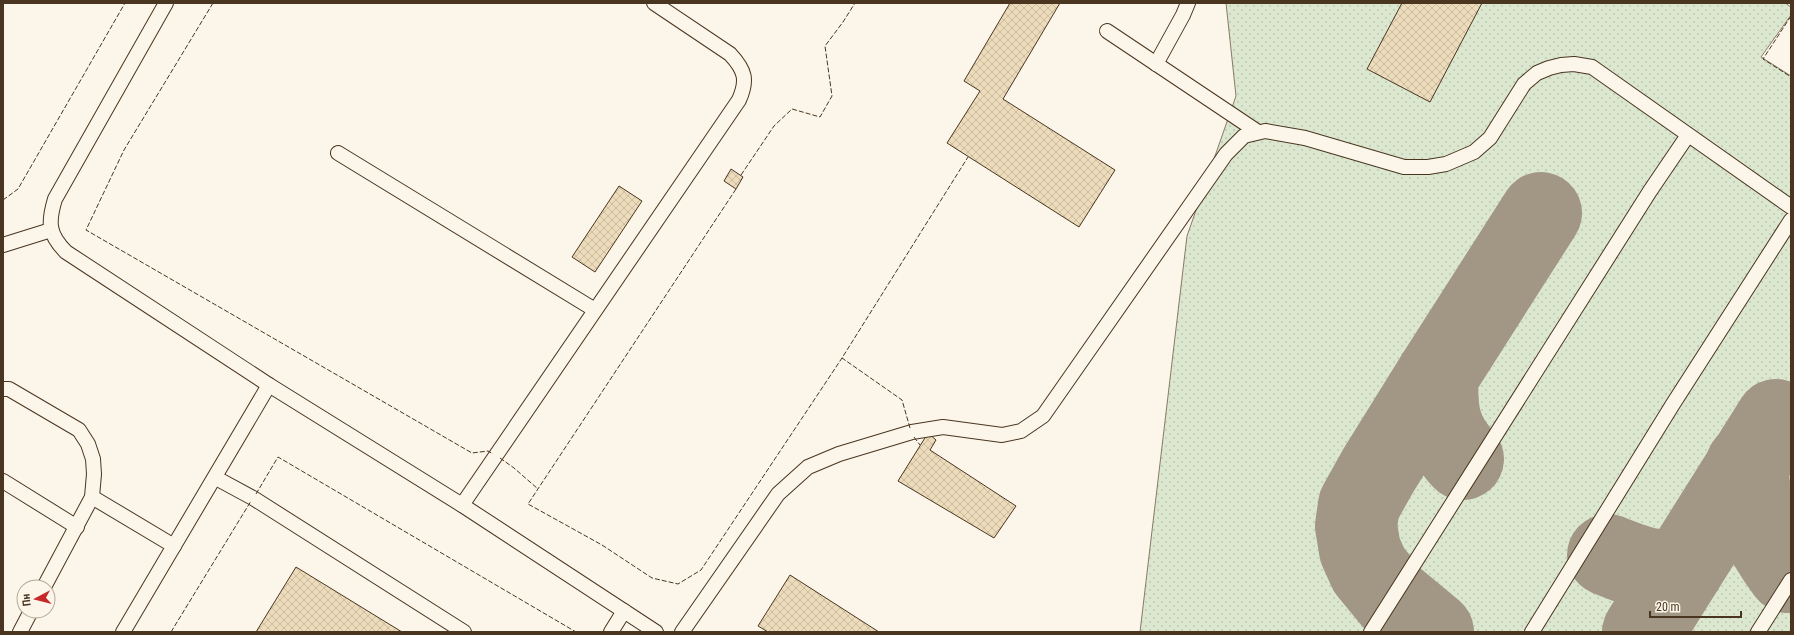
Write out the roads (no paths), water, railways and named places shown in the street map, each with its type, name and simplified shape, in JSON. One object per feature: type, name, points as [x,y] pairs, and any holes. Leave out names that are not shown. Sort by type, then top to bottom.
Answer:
[{"type":"lane","points":[[166,3],[55,199],[50,216],[51,230],[54,238],[66,252],[269,385],[462,506],[656,632]]},
{"type":"lane","points":[[462,506],[739,100],[744,89],[744,73],[739,64],[730,54],[654,3]]},
{"type":"lane","points":[[1156,64],[1188,3]]},
{"type":"lane","points":[[1107,31],[1258,132]]},
{"type":"lane","points":[[682,632],[778,494],[808,467],[839,454],[923,430],[950,427],[976,433],[1002,435],[1021,431],[1043,416],[1226,154],[1244,136],[1258,132],[1274,132],[1305,138],[1404,167],[1434,166],[1461,159],[1474,152],[1490,138],[1524,84],[1537,73],[1549,68],[1574,64],[1592,67],[1791,207]]},
{"type":"lane","points":[[1371,632],[1624,231],[1688,135]]},
{"type":"lane","points":[[338,153],[595,310]]},
{"type":"lane","points":[[1532,632],[1673,404],[1791,220]]},
{"type":"lane","points":[[3,245],[51,230]]},
{"type":"lane","points":[[123,632],[216,478],[269,385]]},
{"type":"lane","points":[[3,389],[9,389],[78,430],[88,444],[93,459],[94,474],[92,496],[48,579]]},
{"type":"lane","points":[[216,478],[253,498],[464,632]]},
{"type":"lane","points":[[3,481],[77,527]]},
{"type":"lane","points":[[92,496],[174,546]]},
{"type":"lane","points":[[1758,632],[1791,580]]},
{"type":"lane","points":[[611,632],[624,611]]},
{"type":"lane","points":[[20,632],[27,619]]}]
